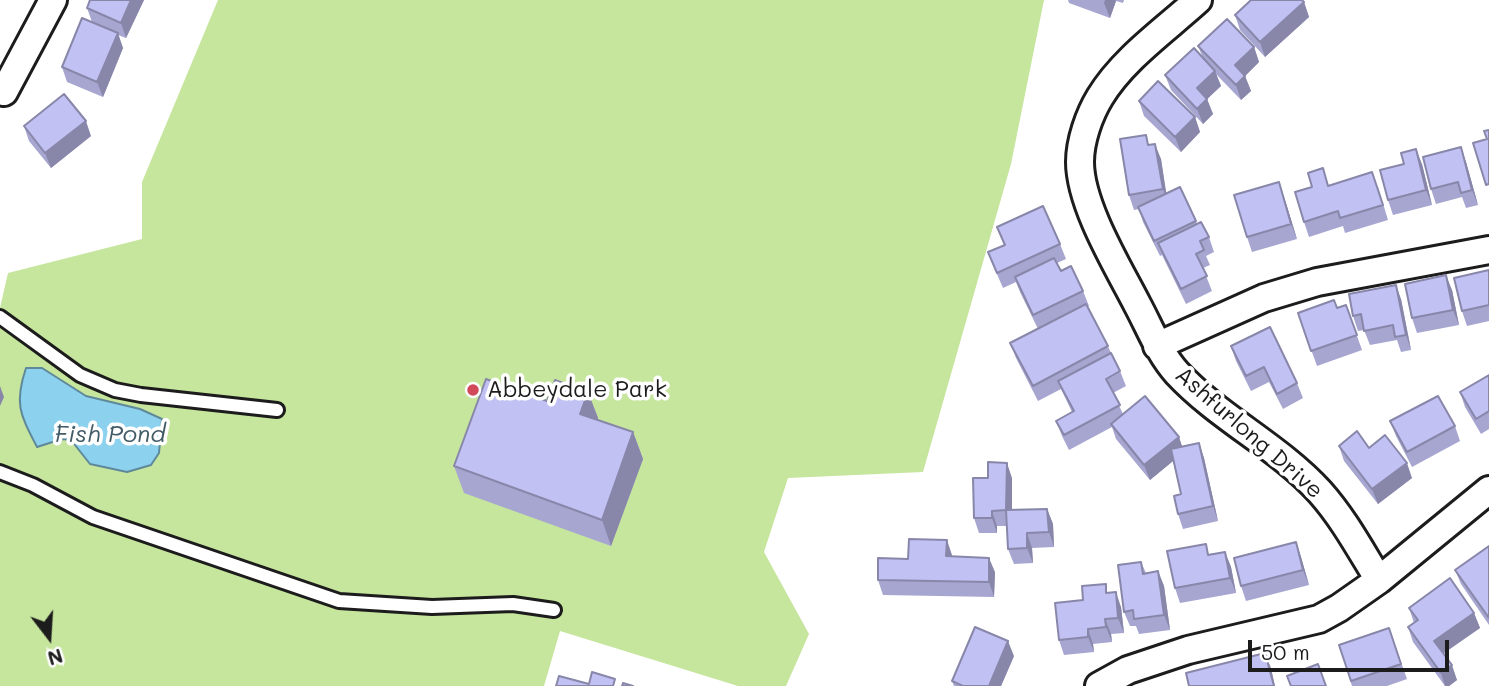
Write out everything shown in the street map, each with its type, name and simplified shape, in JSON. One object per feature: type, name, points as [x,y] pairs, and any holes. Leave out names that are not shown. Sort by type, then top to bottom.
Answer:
[{"type":"street","points":[[4,92],[52,0]]},
{"type":"street","name":"Ashfurlong Drive","points":[[1198,0],[1118,72],[1100,98],[1086,130],[1081,152],[1082,183],[1106,245],[1157,346],[1177,372],[1216,410],[1301,473],[1320,492],[1337,513],[1380,580]]},
{"type":"street","points":[[1157,346],[1264,298],[1317,282],[1489,250]]},
{"type":"street","points":[[1099,686],[1128,670],[1188,650],[1319,619],[1380,580],[1489,490]]},
{"type":"lane","points":[[0,317],[80,375],[115,390],[277,410]]},
{"type":"lane","points":[[0,472],[33,485],[93,517],[339,601],[432,607],[513,604],[554,610]]},
{"type":"green space","name":"Abbeydale Park","points":[[218,0],[1044,0],[1011,164],[923,472],[788,478],[764,552],[809,634],[786,686],[738,686],[560,631],[544,686],[0,686],[0,308],[8,273],[142,239],[142,182]]},
{"type":"water","name":"Fish Pond","points":[[26,368],[42,368],[86,396],[140,409],[162,419],[159,453],[151,465],[127,472],[90,464],[71,440],[62,439],[37,447],[21,409],[20,391]]},
{"type":"building","points":[[90,0],[131,0],[121,23],[87,8]]},
{"type":"building","points":[[1251,0],[1304,2],[1260,42],[1235,15]]},
{"type":"building","points":[[82,18],[118,33],[97,82],[62,67]]},
{"type":"building","points":[[1227,19],[1254,47],[1235,65],[1245,76],[1236,85],[1198,46]]},
{"type":"building","points":[[1194,48],[1215,71],[1197,88],[1207,99],[1197,109],[1165,75]]},
{"type":"building","points":[[1158,81],[1195,117],[1175,137],[1139,101]]},
{"type":"building","points":[[64,94],[86,121],[45,153],[24,126]]},
{"type":"building","points":[[1489,130],[1489,184],[1486,185],[1473,143],[1487,139],[1484,131]]},
{"type":"building","points":[[1146,135],[1148,145],[1155,144],[1163,189],[1129,195],[1120,139]]},
{"type":"building","points":[[1461,147],[1472,190],[1461,193],[1458,182],[1431,189],[1423,157]]},
{"type":"building","points":[[1416,149],[1426,190],[1388,200],[1380,170],[1404,164],[1401,153]]},
{"type":"building","points":[[1323,168],[1328,186],[1372,172],[1383,205],[1340,218],[1338,211],[1304,222],[1295,192],[1312,187],[1308,173]]},
{"type":"building","points":[[1279,182],[1291,224],[1247,237],[1234,195]]},
{"type":"building","points":[[1180,187],[1196,221],[1154,241],[1138,207]]},
{"type":"building","points":[[1043,206],[1060,244],[997,273],[988,252],[1005,245],[997,227]]},
{"type":"building","points":[[1201,222],[1209,237],[1200,241],[1204,250],[1196,254],[1207,276],[1181,289],[1158,243]]},
{"type":"building","points":[[1054,258],[1061,271],[1071,266],[1083,291],[1033,315],[1015,277]]},
{"type":"building","points":[[1489,270],[1489,305],[1462,311],[1454,278]]},
{"type":"building","points":[[1446,275],[1453,310],[1412,318],[1405,284]]},
{"type":"building","points":[[1396,285],[1406,335],[1395,337],[1393,325],[1364,331],[1361,314],[1353,316],[1349,294]]},
{"type":"building","points":[[1334,300],[1337,308],[1346,305],[1357,335],[1311,351],[1298,313]]},
{"type":"building","points":[[1086,304],[1108,346],[1033,386],[1010,343]]},
{"type":"building","points":[[1270,327],[1297,383],[1277,394],[1264,367],[1246,376],[1231,346]]},
{"type":"building","points":[[1111,353],[1120,371],[1106,379],[1120,405],[1064,435],[1056,421],[1074,411],[1058,381]]},
{"type":"building","points":[[1489,375],[1489,411],[1476,419],[1460,392]]},
{"type":"building","points":[[486,379],[547,401],[555,380],[588,392],[580,414],[633,432],[602,520],[454,466]]},
{"type":"building","points":[[1145,396],[1179,437],[1144,465],[1111,424]]},
{"type":"building","points":[[1438,396],[1455,426],[1407,452],[1390,421]]},
{"type":"building","points":[[1357,431],[1369,448],[1385,435],[1407,463],[1372,489],[1339,446]]},
{"type":"building","points":[[1199,443],[1213,506],[1178,514],[1174,496],[1181,494],[1171,449]]},
{"type":"building","points":[[988,462],[1007,463],[1006,510],[992,511],[992,518],[974,518],[973,478],[988,478]]},
{"type":"building","points":[[1047,509],[1049,532],[1027,533],[1027,548],[1008,549],[1006,510]]},
{"type":"building","points":[[909,539],[947,540],[946,556],[989,558],[989,582],[878,580],[878,558],[908,559]]},
{"type":"building","points":[[1296,542],[1303,570],[1241,586],[1234,558]]},
{"type":"building","points":[[1206,544],[1208,555],[1225,552],[1230,578],[1175,588],[1167,551]]},
{"type":"building","points":[[1489,546],[1489,618],[1455,570]]},
{"type":"building","points":[[1141,562],[1143,574],[1158,571],[1164,615],[1134,619],[1133,610],[1124,612],[1118,565]]},
{"type":"building","points":[[1450,578],[1474,613],[1434,641],[1452,665],[1441,673],[1408,627],[1418,620],[1409,608]]},
{"type":"building","points":[[1106,584],[1106,593],[1116,592],[1118,618],[1105,619],[1106,627],[1088,629],[1088,637],[1059,640],[1055,603],[1083,600],[1082,586]]},
{"type":"building","points":[[975,627],[1008,641],[989,686],[963,686],[952,681]]},
{"type":"building","points":[[1389,628],[1401,664],[1351,681],[1339,645]]},
{"type":"building","points":[[1265,653],[1274,686],[1189,686],[1186,673]]},
{"type":"building","points":[[1318,664],[1326,686],[1291,686],[1287,676]]},
{"type":"building","points":[[592,672],[615,679],[613,686],[556,686],[559,676],[589,684]]},
{"type":"place","name":"Abbeydale Park","points":[[473,390]]}]
